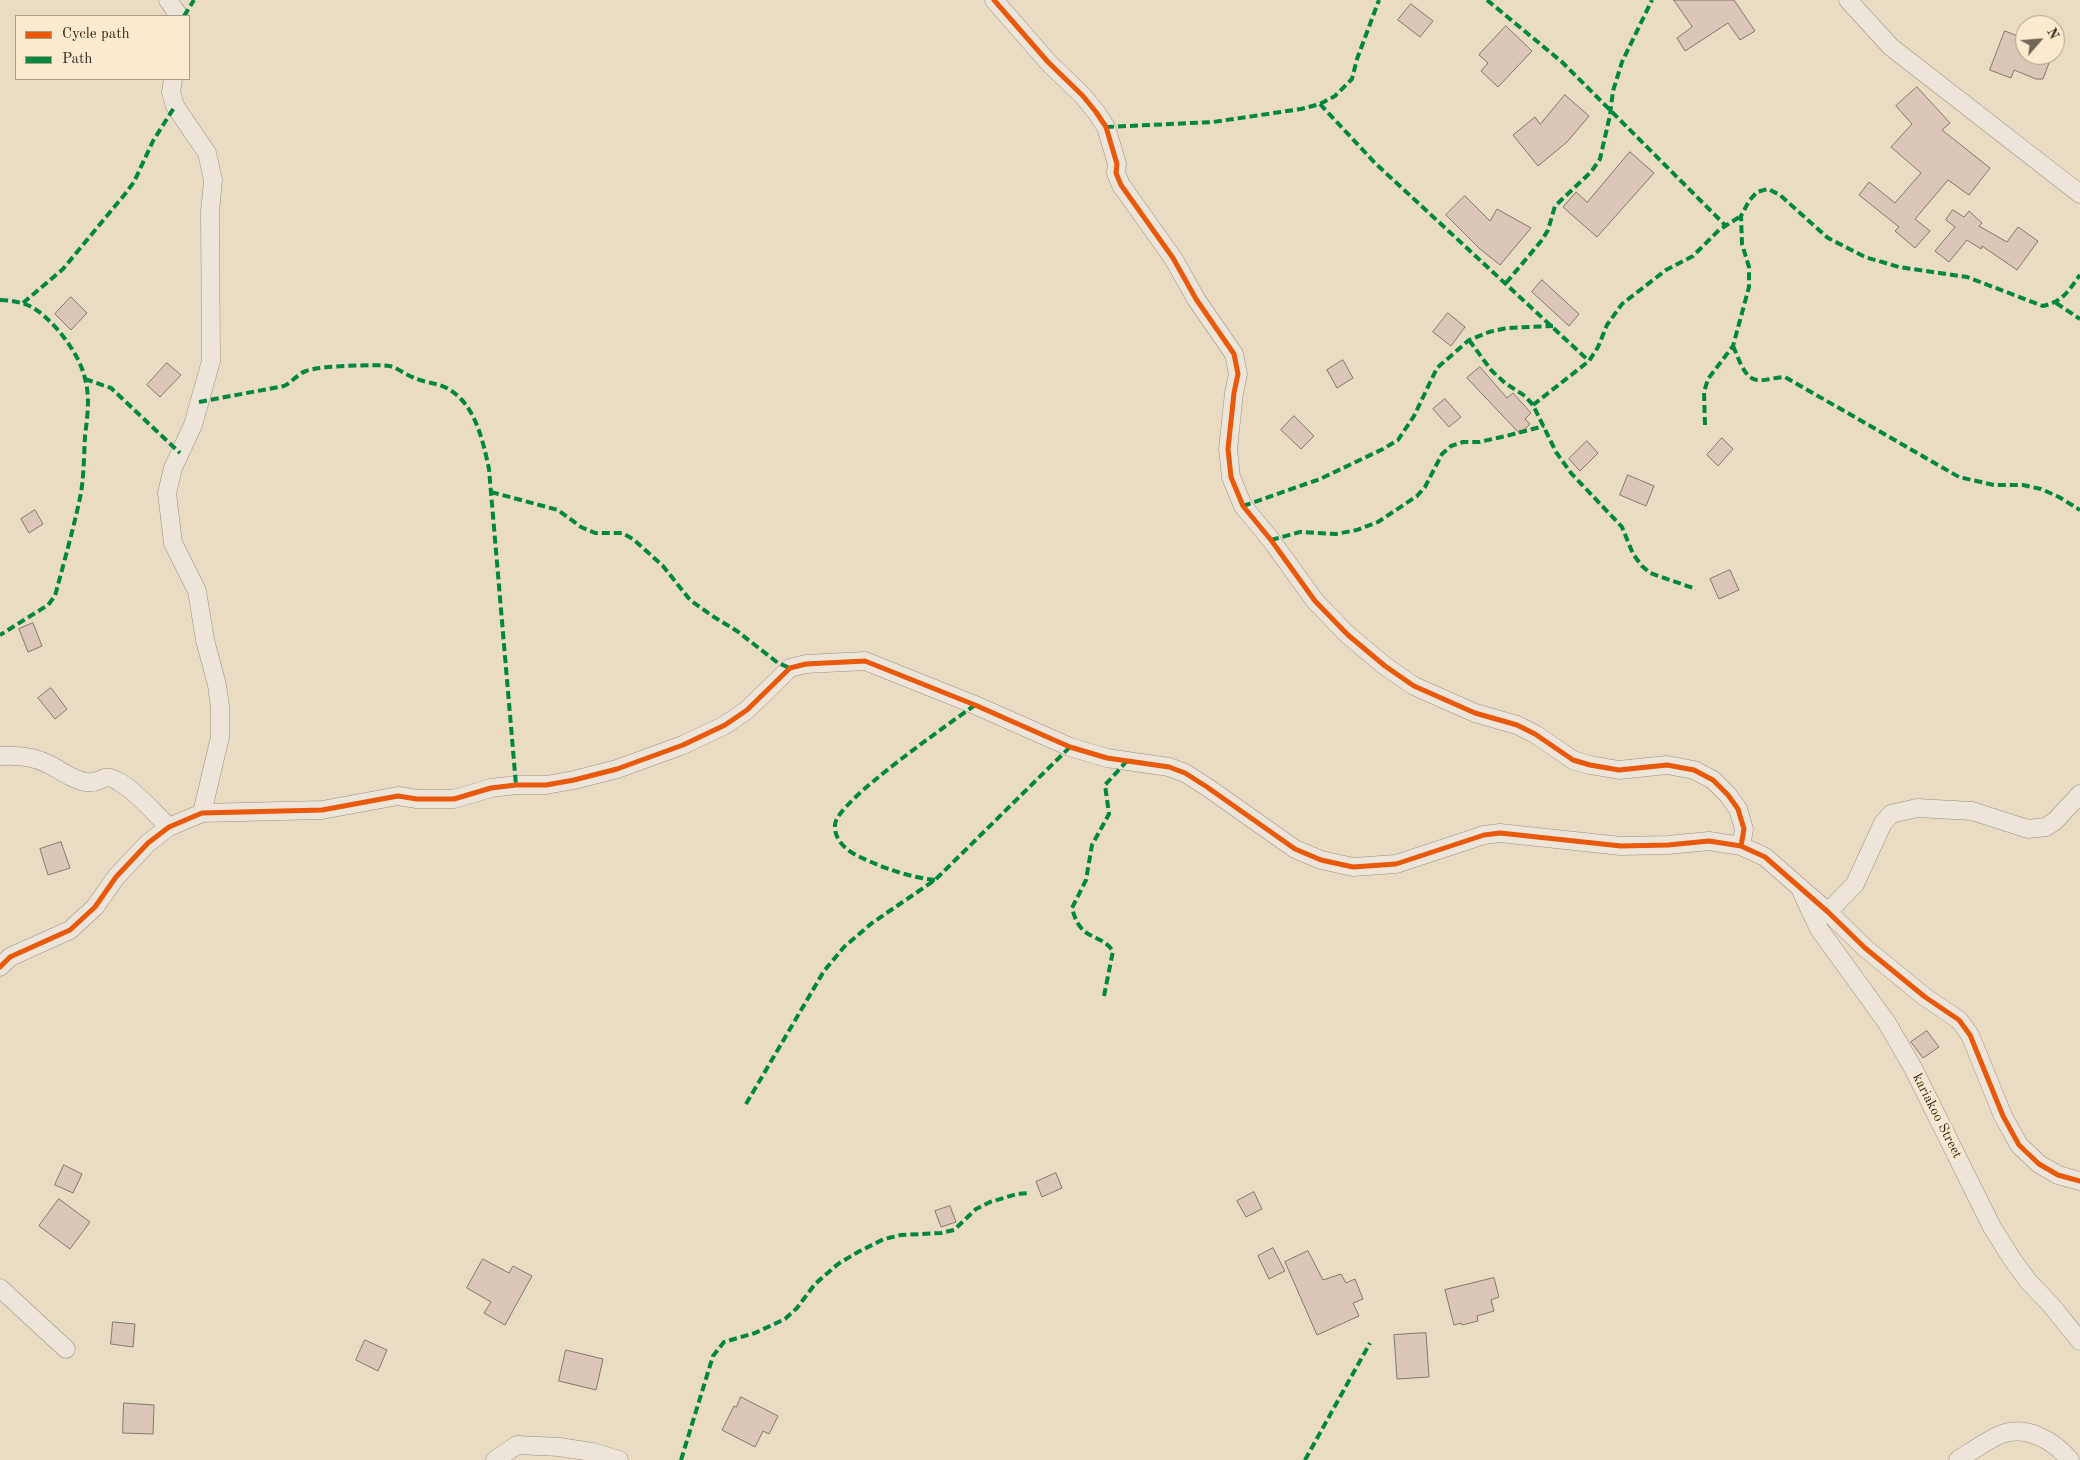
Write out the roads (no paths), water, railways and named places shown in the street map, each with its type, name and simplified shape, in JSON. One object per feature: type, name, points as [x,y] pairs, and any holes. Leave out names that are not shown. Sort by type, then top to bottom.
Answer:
[{"type":"street","points":[[168,0],[179,15]]},
{"type":"street","points":[[994,0],[1048,62],[1083,96],[1096,112],[1106,127],[1117,164],[1116,173],[1121,185],[1173,258],[1196,299],[1234,354],[1238,374],[1228,449],[1231,477],[1243,506],[1271,540],[1315,601],[1348,636],[1385,666],[1414,686],[1475,713],[1518,725],[1535,734],[1573,760],[1620,770],[1666,765],[1694,770],[1713,780],[1728,795],[1738,810],[1744,828],[1741,846]]},
{"type":"street","points":[[1848,0],[1892,48],[2080,194]]},
{"type":"street","points":[[173,80],[171,92],[175,106],[207,153],[213,180],[210,212],[211,361],[192,425],[174,468],[168,493],[173,543],[197,590],[205,640],[217,686],[220,707],[220,738],[202,814]]},
{"type":"street","points":[[3,960],[70,930],[95,907],[116,876],[148,843],[169,827],[202,814],[322,810],[398,796],[418,799],[454,799],[491,788],[516,785],[546,785],[574,780],[617,769],[683,745],[725,725],[747,710],[790,668],[806,664],[865,661],[975,705],[1070,747],[1108,758],[1169,767],[1185,773],[1295,849],[1322,860],[1353,867],[1396,864],[1484,835],[1500,833],[1621,846],[1668,845],[1709,841],[1741,846],[1765,857],[1866,948],[1924,997],[1959,1020],[1970,1035],[2003,1116],[2019,1145],[2039,1164],[2058,1174],[2080,1181]]},
{"type":"street","points":[[0,756],[16,755],[30,757],[48,764],[74,779],[85,782],[94,783],[103,777],[110,777],[122,783],[169,827]]},
{"type":"street","points":[[1828,912],[1855,884],[1883,823],[1892,814],[1917,808],[1972,812],[2028,829],[2046,827],[2055,821],[2080,794]]},
{"type":"street","name":"kariakoo Street","points":[[1798,886],[1819,929],[1887,1023],[1913,1068],[1992,1227],[2028,1282],[2051,1305],[2080,1341]]},
{"type":"street","points":[[0,1288],[66,1349]]},
{"type":"street","points":[[1958,1460],[2002,1434],[2023,1430],[2043,1438],[2064,1453],[2070,1460]]},
{"type":"street","points":[[495,1460],[517,1445],[592,1452],[620,1460]]}]
